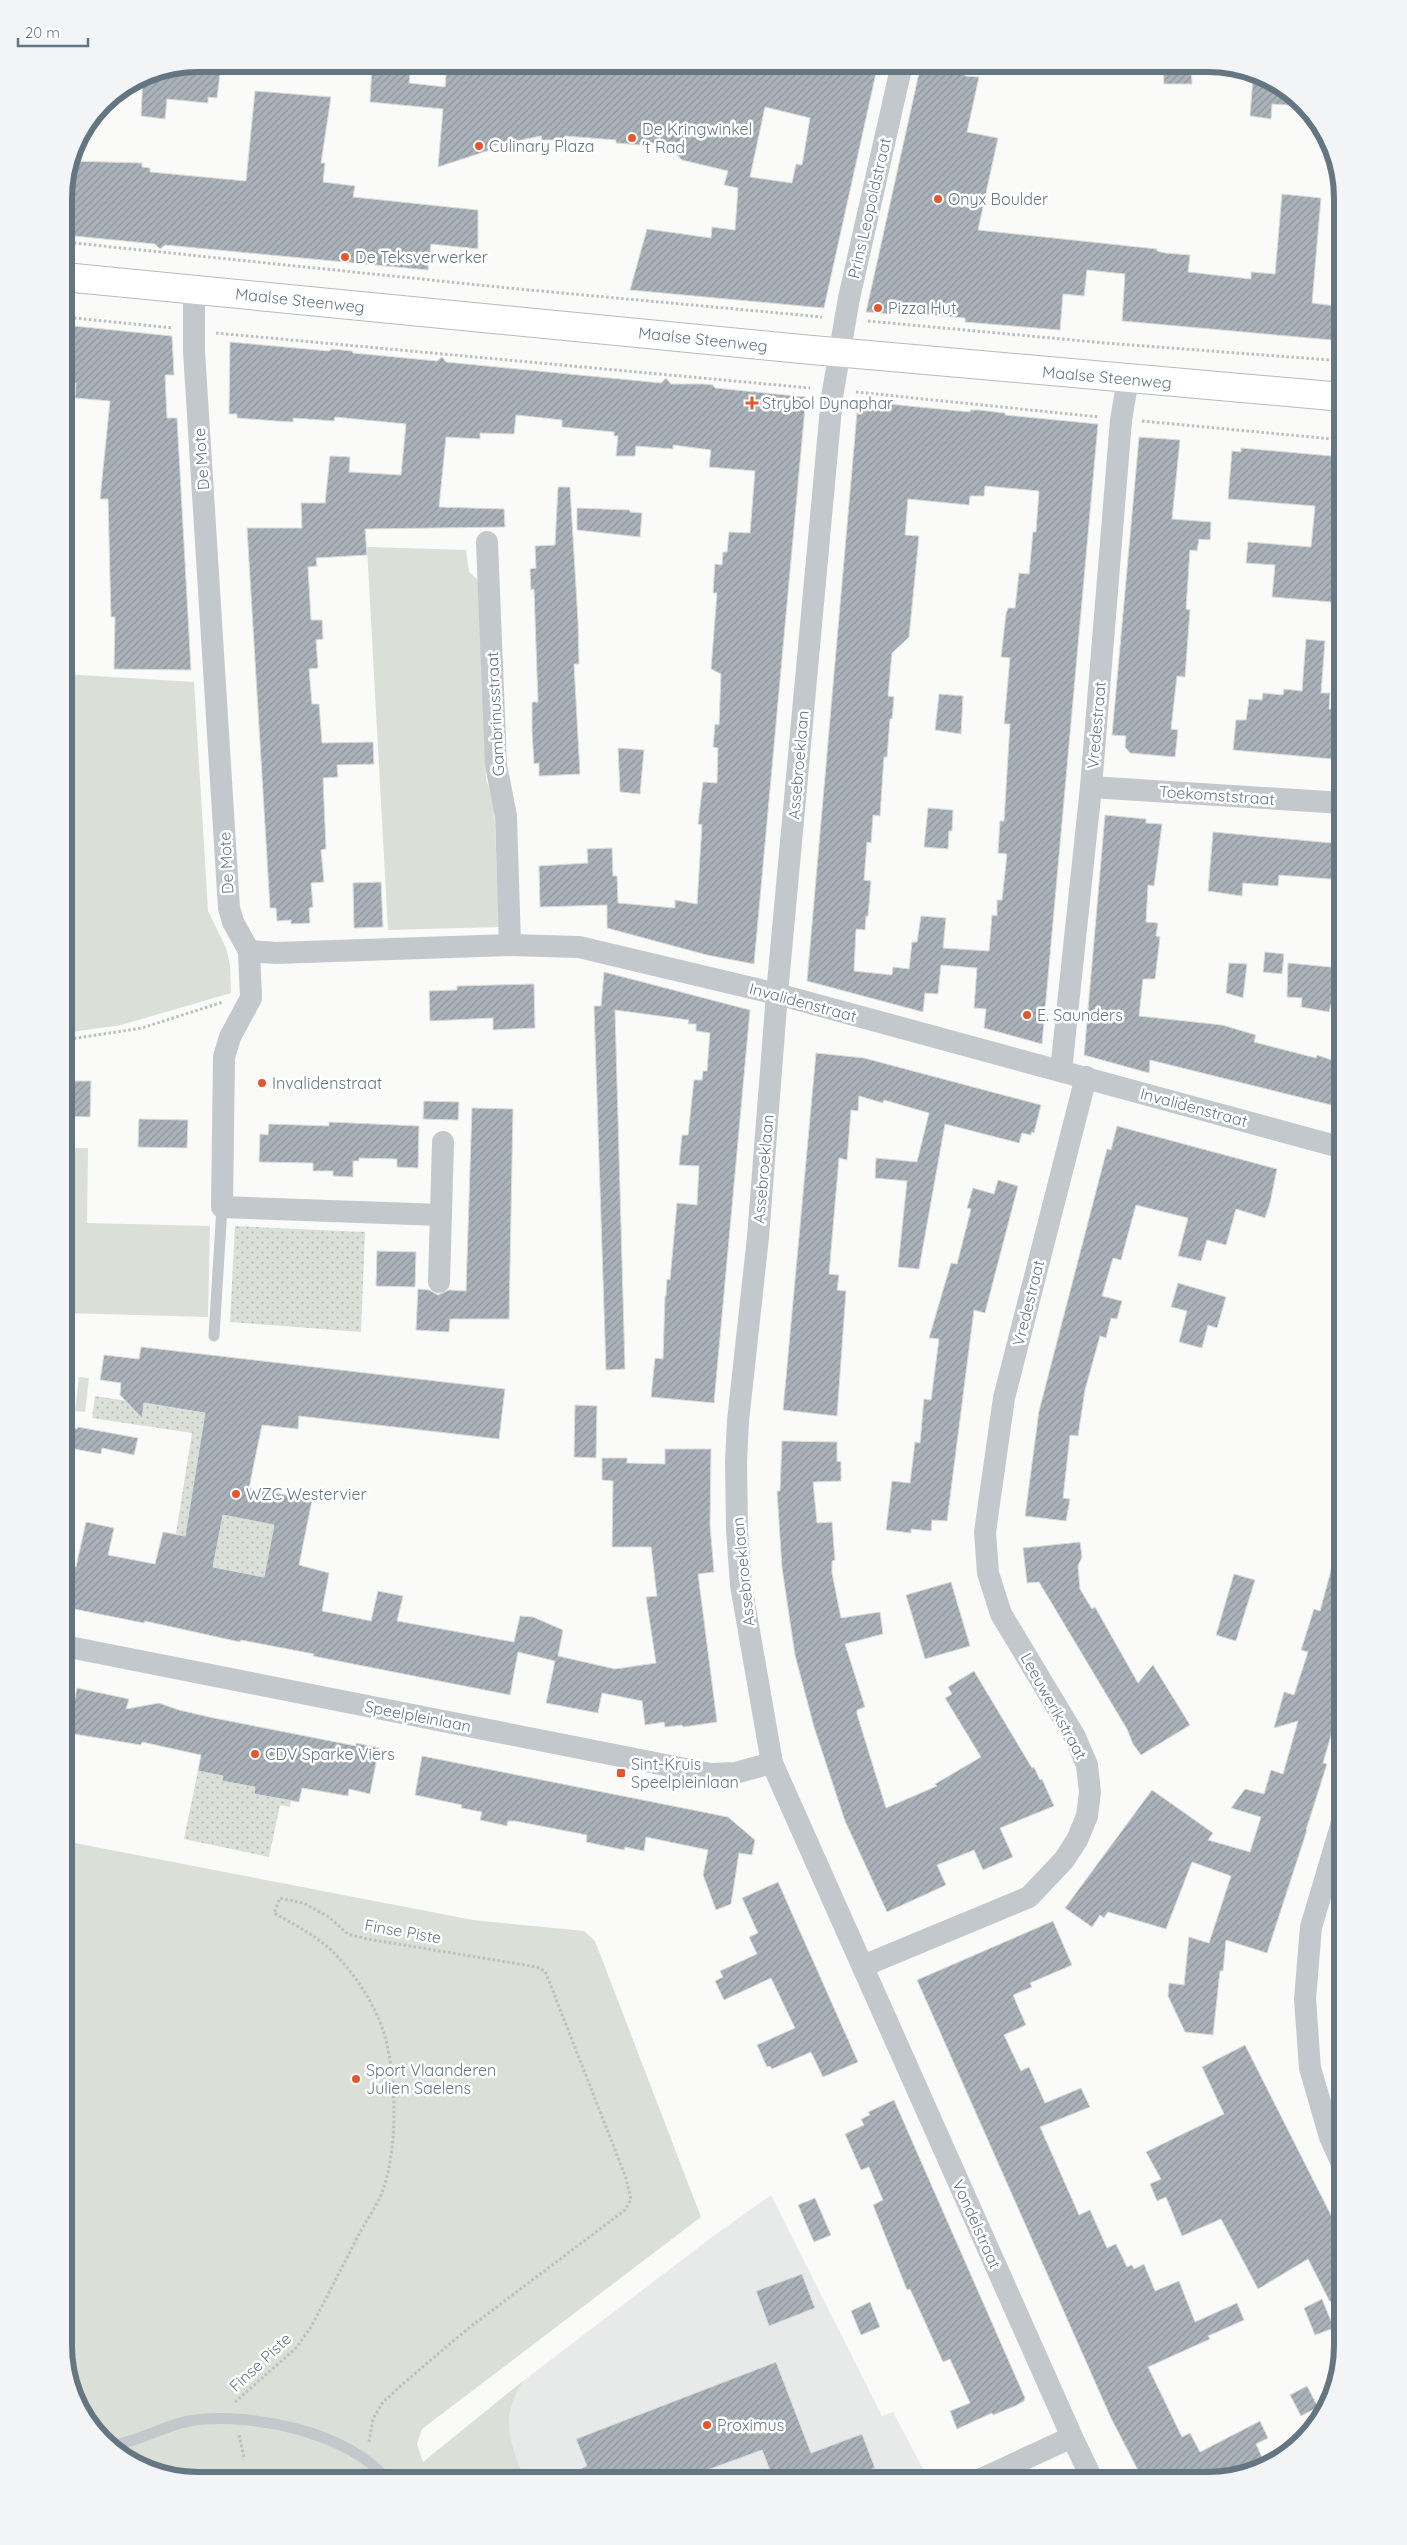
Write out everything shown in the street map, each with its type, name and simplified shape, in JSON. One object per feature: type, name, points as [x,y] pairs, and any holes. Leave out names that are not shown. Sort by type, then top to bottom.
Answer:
[{"type":"main road","name":"Maalse Steenweg","points":[[73,278],[838,352],[1334,396]]},
{"type":"street","name":"Prins Leopoldstraat","points":[[838,352],[900,73]]},
{"type":"street","name":"De Mote","points":[[194,290],[194,331],[229,908],[233,922],[249,952],[251,998]]},
{"type":"street","name":"Assebroeklaan","points":[[838,352],[777,994],[757,1247],[736,1462],[737,1530],[742,1585],[772,1763],[862,1966]]},
{"type":"street","name":"Vredestraat","points":[[1061,1071],[1090,787],[1121,420],[1128,379]]},
{"type":"street","name":"Gambrinusstraat","points":[[487,542],[496,765],[506,816],[510,945]]},
{"type":"street","name":"Toekomststraat","points":[[1090,787],[1334,802]]},
{"type":"street","name":"Invalidenstraat","points":[[249,952],[276,953],[510,945],[579,947],[777,994],[1334,1146]]},
{"type":"street","points":[[251,998],[230,1037],[224,1057],[222,1206],[441,1215]]},
{"type":"street","name":"Vredestraat","points":[[985,1532],[1004,1398],[1086,1077]]},
{"type":"street","points":[[439,1282],[443,1142]]},
{"type":"street","name":"Leeuwerikstraat","points":[[862,1966],[1029,1897],[1064,1860],[1077,1840],[1087,1816],[1090,1792],[1087,1764],[1075,1737],[1001,1614],[988,1574],[985,1532]]},
{"type":"street","name":"Speelpleinlaan","points":[[72,1648],[711,1774],[735,1773],[772,1763]]},
{"type":"street","points":[[1334,1849],[1311,1926],[1305,1999],[1310,2068],[1334,2146]]},
{"type":"street","name":"Vondelstraat","points":[[862,1966],[1089,2472]]},
{"type":"street","points":[[997,2472],[1072,2438]]},
{"type":"lane","points":[[214,1336],[222,1206]]},
{"type":"lane","points":[[119,2443],[147,2436],[169,2426],[219,2419],[280,2424],[324,2437],[358,2455],[378,2472]]},
{"type":"path","points":[[73,243],[508,288],[1104,343],[1334,360]]},
{"type":"path","points":[[73,318],[1334,439]]},
{"type":"path","points":[[73,1039],[142,1028],[218,1003],[251,998]]},
{"type":"path","name":"Finse Piste","points":[[219,2419],[296,2348],[311,2327],[382,2191],[390,2165],[393,2142],[394,2104],[391,2074],[378,2016],[358,1983],[334,1953],[303,1929],[274,1914],[280,1898],[303,1903],[329,1917],[348,1934],[367,1939],[537,1967],[545,1971],[626,2178],[631,2199],[625,2210],[465,2331],[383,2402],[373,2419],[368,2439],[370,2450]]},
{"type":"shaded area","points":[[367,547],[466,550],[469,572],[479,581],[486,779],[494,803],[499,927],[388,930]]},
{"type":"shaded area","points":[[73,675],[194,682],[208,911],[226,948],[230,965],[231,993],[121,1025],[73,1032]]},
{"type":"shaded area","points":[[73,1148],[88,1148],[87,1223],[210,1226],[208,1317],[72,1313]]},
{"type":"shaded area","points":[[235,1226],[365,1232],[361,1332],[230,1322]]},
{"type":"shaded area","points":[[79,1377],[89,1378],[85,1412],[75,1411]]},
{"type":"shaded area","points":[[95,1396],[205,1413],[178,1579],[169,1577],[192,1433],[92,1418]]},
{"type":"shaded area","points":[[223,1515],[274,1525],[264,1577],[213,1567]]},
{"type":"shaded area","points":[[198,1771],[223,1776],[222,1780],[256,1782],[254,1794],[291,1801],[290,1807],[280,1805],[269,1857],[184,1839]]},
{"type":"shaded area","name":"Sport Vlaanderen Julien Saelens","points":[[72,1843],[473,1920],[584,1931],[595,1941],[701,2217],[422,2429],[417,2444],[423,2462],[523,2381],[511,2407],[509,2419],[509,2431],[522,2472],[190,2472],[158,2466],[143,2459],[109,2436],[99,2423],[82,2395],[75,2371],[72,2346]]},
{"type":"shaded area","points":[[771,2195],[882,2416],[893,2412],[925,2472],[426,2472],[423,2463],[523,2381],[716,2234]]},
{"type":"building","points":[[190,73],[220,74],[217,98],[208,97],[208,103],[167,99],[165,119],[141,116],[143,86],[174,75]]},
{"type":"building","points":[[372,73],[410,73],[409,83],[445,87],[446,73],[876,73],[824,308],[630,290],[647,229],[711,238],[712,227],[735,230],[738,188],[724,185],[728,171],[682,160],[665,144],[640,142],[640,145],[616,143],[616,140],[565,136],[565,140],[542,140],[541,136],[492,146],[493,149],[438,167],[443,109],[370,102]],"holes":[[[765,107],[810,118],[802,165],[796,164],[792,183],[750,177]]]},
{"type":"building","points":[[919,73],[966,73],[965,76],[979,77],[967,132],[998,138],[978,230],[1157,249],[1157,251],[1165,253],[1190,255],[1188,272],[1251,279],[1251,272],[1275,274],[1282,194],[1321,198],[1312,303],[1334,306],[1334,340],[1122,321],[1125,274],[1087,270],[1084,296],[1063,294],[1060,330],[965,322],[965,318],[889,311],[888,314],[866,312]]},
{"type":"building","points":[[1163,73],[1191,73],[1192,84],[1164,84]]},
{"type":"building","points":[[1253,80],[1271,89],[1293,105],[1272,104],[1271,119],[1250,116]]},
{"type":"building","points":[[255,91],[331,97],[321,163],[325,163],[323,182],[355,186],[353,197],[478,210],[478,249],[431,244],[428,270],[165,245],[160,249],[155,244],[73,236],[73,190],[79,161],[142,163],[142,167],[150,168],[150,172],[246,181]]},
{"type":"building","points":[[73,326],[172,336],[174,375],[165,375],[167,418],[177,418],[191,670],[114,669],[115,617],[111,617],[108,499],[100,499],[110,401],[75,398],[76,383],[73,383]]},
{"type":"building","points":[[230,342],[329,351],[332,349],[352,351],[353,353],[437,361],[442,357],[446,362],[661,383],[666,378],[671,384],[703,384],[713,385],[715,388],[806,397],[754,964],[707,955],[607,928],[607,905],[540,907],[539,866],[588,863],[587,849],[612,848],[613,876],[617,876],[618,903],[675,908],[675,900],[697,904],[702,825],[698,824],[703,782],[717,783],[718,748],[713,747],[715,724],[719,725],[721,674],[711,669],[717,593],[713,593],[715,564],[722,565],[723,552],[727,552],[729,532],[750,533],[755,471],[709,467],[711,450],[673,445],[673,449],[636,446],[635,456],[616,456],[618,436],[614,436],[614,432],[562,427],[562,420],[516,415],[514,434],[480,433],[480,439],[446,437],[439,507],[504,509],[505,527],[365,529],[367,555],[316,558],[317,566],[308,567],[311,620],[322,620],[323,639],[316,640],[318,668],[309,669],[312,704],[319,704],[322,743],[373,742],[374,764],[337,765],[338,777],[323,778],[326,849],[321,850],[324,882],[311,883],[313,907],[309,908],[310,923],[291,924],[291,920],[277,921],[276,908],[270,908],[247,528],[302,528],[301,503],[325,503],[330,456],[350,457],[349,472],[401,475],[406,424],[335,417],[334,421],[293,418],[293,422],[237,418],[237,414],[229,414]]},
{"type":"building","points":[[858,401],[970,412],[970,410],[979,410],[1005,413],[1005,415],[1098,424],[1042,1044],[984,1028],[986,1009],[974,1008],[977,968],[941,965],[938,994],[925,993],[923,1012],[807,981]],"holes":[[[985,486],[1039,491],[1036,532],[1033,532],[1029,574],[1019,573],[1015,608],[1008,608],[1006,614],[1001,657],[1010,658],[1004,724],[1010,724],[1004,821],[1000,821],[998,853],[1007,854],[1002,900],[997,900],[997,916],[992,915],[989,951],[943,948],[946,918],[921,916],[917,942],[912,942],[909,969],[893,967],[892,975],[854,971],[856,929],[865,930],[866,916],[868,916],[871,881],[864,880],[867,842],[871,843],[873,815],[880,816],[884,757],[887,757],[890,719],[892,719],[894,697],[888,696],[892,653],[909,637],[919,536],[905,535],[908,499],[969,505],[970,496],[984,496]]]},
{"type":"building","points":[[1139,437],[1180,440],[1172,519],[1211,522],[1210,540],[1199,539],[1197,551],[1190,550],[1186,609],[1190,610],[1185,677],[1177,676],[1171,729],[1178,730],[1175,757],[1130,753],[1125,747],[1126,736],[1112,735]]},
{"type":"building","points":[[1241,448],[1334,456],[1334,602],[1272,597],[1275,565],[1246,563],[1248,542],[1311,547],[1315,506],[1228,499],[1232,451],[1241,452]]},
{"type":"building","points":[[558,487],[570,487],[578,621],[579,664],[574,664],[580,774],[539,776],[539,763],[534,764],[532,731],[532,702],[538,702],[534,589],[531,590],[530,569],[536,568],[535,546],[555,545]]},
{"type":"building","points":[[577,508],[630,510],[630,512],[642,513],[640,537],[577,530]]},
{"type":"building","points":[[1306,639],[1325,641],[1321,693],[1330,693],[1329,709],[1334,709],[1334,759],[1233,750],[1236,720],[1246,720],[1249,699],[1262,700],[1263,693],[1283,695],[1284,689],[1302,691]]},
{"type":"building","points":[[939,694],[963,696],[961,734],[935,730]]},
{"type":"building","points":[[618,748],[644,750],[640,794],[620,792]]},
{"type":"building","points":[[928,808],[953,810],[952,831],[949,831],[948,849],[924,847]]},
{"type":"building","points":[[1105,815],[1146,819],[1146,823],[1162,824],[1154,886],[1148,885],[1146,922],[1158,923],[1156,936],[1160,937],[1155,979],[1143,979],[1139,1016],[1222,1025],[1256,1035],[1254,1042],[1316,1058],[1317,1055],[1334,1061],[1334,1106],[1150,1060],[1149,1073],[1084,1055]]},
{"type":"building","points":[[1213,832],[1334,843],[1334,879],[1279,875],[1278,886],[1243,883],[1242,896],[1208,891]]},
{"type":"building","points":[[381,882],[383,927],[354,928],[353,883]]},
{"type":"building","points":[[1265,952],[1284,954],[1282,974],[1263,972]]},
{"type":"building","points":[[1229,963],[1247,964],[1243,998],[1226,993]]},
{"type":"building","points":[[1288,963],[1334,967],[1334,994],[1329,1012],[1301,1007],[1302,998],[1287,997]]},
{"type":"building","points":[[604,972],[750,1010],[714,1403],[651,1397],[655,1358],[663,1359],[665,1296],[667,1279],[670,1280],[677,1203],[697,1205],[699,1166],[679,1165],[682,1135],[688,1135],[694,1080],[702,1080],[703,1071],[707,1071],[710,1033],[696,1031],[696,1024],[688,1024],[689,1020],[615,1010],[625,1369],[606,1370],[594,1006],[601,1006]]},
{"type":"building","points":[[534,984],[535,1028],[493,1030],[493,1018],[430,1021],[429,991],[457,990],[457,986]]},
{"type":"building","points":[[816,1053],[864,1058],[1041,1105],[1034,1133],[1032,1132],[1031,1135],[1022,1133],[1019,1143],[945,1124],[919,1269],[898,1267],[907,1181],[875,1178],[876,1158],[917,1162],[929,1113],[884,1100],[883,1103],[859,1096],[858,1111],[851,1110],[847,1160],[839,1158],[829,1274],[839,1275],[837,1290],[846,1291],[837,1416],[783,1410]]},
{"type":"building","points":[[73,1081],[91,1081],[90,1117],[73,1116]]},
{"type":"building","points":[[424,1101],[459,1102],[458,1120],[423,1119]]},
{"type":"building","points":[[472,1108],[513,1109],[509,1319],[450,1319],[449,1332],[416,1330],[418,1289],[429,1290],[438,1295],[449,1290],[466,1291]]},
{"type":"building","points":[[139,1119],[188,1120],[187,1148],[138,1147]]},
{"type":"building","points":[[329,1122],[419,1126],[418,1168],[397,1167],[397,1159],[359,1158],[359,1161],[353,1161],[353,1177],[333,1176],[333,1171],[313,1171],[313,1163],[259,1162],[260,1134],[268,1135],[269,1124],[329,1126]]},
{"type":"building","points":[[1117,1126],[1277,1169],[1270,1203],[1265,1218],[1236,1209],[1226,1245],[1207,1240],[1201,1261],[1178,1256],[1188,1218],[1136,1205],[1121,1260],[1113,1258],[1102,1296],[1122,1301],[1117,1319],[1111,1318],[1106,1338],[1100,1336],[1085,1390],[1078,1436],[1070,1435],[1063,1498],[1070,1499],[1066,1521],[1025,1516],[1039,1411],[1107,1149],[1111,1150]]},
{"type":"building","points":[[998,1180],[1018,1186],[985,1313],[974,1310],[947,1521],[932,1520],[931,1531],[911,1529],[911,1533],[886,1530],[892,1481],[910,1483],[915,1442],[920,1443],[924,1399],[931,1400],[939,1339],[929,1338],[951,1263],[957,1264],[971,1209],[967,1208],[973,1188],[994,1194]]},
{"type":"building","points":[[377,1251],[416,1252],[415,1287],[376,1286]]},
{"type":"building","points":[[1178,1283],[1226,1297],[1217,1328],[1208,1325],[1202,1348],[1179,1342],[1187,1311],[1171,1307]]},
{"type":"building","points":[[141,1347],[505,1389],[499,1439],[299,1416],[298,1429],[262,1425],[249,1488],[312,1500],[299,1565],[329,1573],[322,1611],[371,1621],[378,1591],[403,1596],[397,1621],[514,1642],[520,1616],[533,1617],[563,1630],[558,1656],[615,1669],[656,1663],[646,1597],[657,1596],[651,1547],[612,1547],[613,1481],[602,1480],[602,1458],[627,1458],[627,1463],[665,1464],[665,1449],[711,1449],[710,1525],[714,1572],[698,1574],[717,1722],[683,1727],[682,1725],[665,1727],[664,1722],[645,1725],[642,1701],[602,1693],[598,1713],[546,1703],[555,1661],[518,1652],[510,1695],[313,1656],[314,1654],[241,1640],[240,1642],[145,1621],[144,1623],[72,1609],[72,1566],[76,1567],[86,1522],[114,1528],[108,1555],[155,1564],[163,1532],[185,1536],[205,1413],[144,1403],[142,1418],[120,1395],[121,1383],[100,1380],[104,1355],[139,1359]],"holes":[[[223,1515],[274,1525],[264,1577],[213,1567]]]},
{"type":"building","points":[[575,1405],[597,1406],[596,1458],[574,1457]]},
{"type":"building","points":[[78,1427],[138,1438],[134,1455],[102,1448],[101,1454],[72,1449],[72,1428],[77,1429]]},
{"type":"building","points":[[782,1441],[837,1442],[837,1461],[841,1462],[841,1481],[813,1482],[817,1523],[832,1522],[835,1560],[832,1561],[832,1573],[841,1618],[880,1612],[883,1634],[845,1644],[865,1707],[857,1710],[857,1714],[886,1808],[937,1786],[935,1784],[981,1757],[945,1698],[952,1694],[948,1687],[974,1671],[1032,1768],[1034,1767],[1040,1780],[1042,1779],[1054,1806],[1000,1828],[1013,1857],[983,1870],[974,1850],[937,1865],[946,1885],[887,1912],[845,1821],[814,1727],[795,1655],[782,1568],[777,1491],[780,1491]]},
{"type":"building","points":[[1080,1542],[1082,1557],[1078,1566],[1080,1589],[1092,1609],[1095,1607],[1138,1683],[1153,1665],[1190,1725],[1141,1755],[1039,1582],[1027,1583],[1023,1548]]},
{"type":"building","points":[[1334,1559],[1334,1725],[1323,1763],[1327,1764],[1307,1830],[1267,1953],[1226,1940],[1223,1971],[1220,1971],[1213,2035],[1185,2032],[1168,1996],[1169,1983],[1184,1985],[1189,1937],[1209,1943],[1231,1876],[1192,1862],[1166,1929],[1108,1912],[1104,1918],[1100,1915],[1092,1927],[1065,1908],[1152,1790],[1213,1833],[1208,1840],[1250,1852],[1261,1817],[1231,1808],[1245,1789],[1264,1794],[1271,1770],[1283,1774],[1298,1721],[1274,1728],[1284,1692],[1294,1695],[1308,1652],[1301,1650],[1314,1609],[1320,1611]]},
{"type":"building","points":[[1234,1574],[1255,1580],[1236,1641],[1216,1635]]},
{"type":"building","points":[[951,1582],[970,1646],[925,1659],[906,1595]]},
{"type":"building","points":[[77,1688],[129,1699],[126,1709],[159,1703],[209,1717],[356,1746],[356,1743],[379,1748],[370,1794],[349,1789],[348,1796],[302,1788],[299,1802],[254,1794],[255,1787],[222,1781],[223,1776],[198,1771],[201,1755],[142,1742],[141,1745],[72,1734],[72,1712]]},
{"type":"building","points":[[422,1756],[728,1817],[755,1840],[752,1855],[739,1853],[731,1904],[716,1910],[703,1875],[708,1850],[646,1837],[644,1851],[625,1847],[624,1850],[586,1842],[587,1835],[515,1821],[508,1821],[507,1826],[480,1820],[482,1812],[461,1808],[462,1805],[415,1795]]},
{"type":"building","points":[[778,1882],[858,2062],[823,2077],[811,2052],[772,2069],[770,2066],[767,2067],[757,2045],[795,2028],[771,1978],[724,2000],[715,1981],[723,1977],[720,1971],[757,1954],[749,1937],[758,1933],[742,1898]]},
{"type":"building","points":[[1053,1921],[1072,1965],[1030,1983],[1032,1987],[1013,1995],[1026,2025],[1004,2035],[1021,2071],[1029,2067],[1045,2103],[1081,2088],[1090,2107],[1040,2127],[1079,2215],[1090,2210],[1107,2248],[1116,2244],[1127,2267],[1132,2265],[1134,2269],[1144,2264],[1155,2291],[1179,2281],[1195,2322],[1237,2303],[1244,2320],[1208,2336],[1210,2339],[1148,2367],[1182,2437],[1190,2433],[1200,2452],[1260,2421],[1268,2438],[1256,2444],[1263,2460],[1241,2468],[1225,2471],[1139,2472],[1111,2418],[917,1980]]},
{"type":"building","points":[[1245,2045],[1334,2221],[1334,2300],[1330,2302],[1308,2259],[1258,2289],[1221,2219],[1182,2236],[1166,2197],[1157,2201],[1150,2184],[1161,2179],[1146,2152],[1224,2114],[1202,2067]]},
{"type":"building","points":[[894,2100],[1025,2398],[1024,2401],[1015,2406],[993,2415],[992,2413],[957,2429],[950,2411],[970,2403],[950,2359],[943,2362],[910,2289],[907,2290],[873,2205],[883,2200],[869,2167],[861,2170],[845,2134],[864,2125],[861,2119],[870,2115],[868,2112]]},
{"type":"building","points":[[815,2198],[831,2235],[814,2242],[798,2205]]},
{"type":"building","points":[[802,2274],[815,2308],[769,2326],[756,2291]]},
{"type":"building","points":[[1322,2299],[1334,2328],[1315,2335],[1304,2308]]},
{"type":"building","points":[[870,2302],[880,2327],[861,2335],[851,2311]]},
{"type":"building","name":"Proximus","points":[[776,2362],[811,2453],[862,2434],[875,2468],[864,2472],[771,2472],[762,2450],[702,2472],[573,2472],[587,2466],[576,2439]]},
{"type":"building","points":[[1307,2386],[1318,2407],[1301,2416],[1290,2395]]},
{"type":"place","name":"De Kringwinkel 't Rad","points":[[632,138]]},
{"type":"place","name":"Culinary Plaza","points":[[479,146]]},
{"type":"place","name":"Onyx Boulder","points":[[938,199]]},
{"type":"place","name":"De Teksverwerker","points":[[345,257]]},
{"type":"place","name":"Pizza Hut","points":[[878,308]]},
{"type":"place","name":"Strybol Dynaphar","points":[[752,403]]},
{"type":"place","name":"E. Saunders","points":[[1027,1015]]},
{"type":"place","name":"Invalidenstraat","points":[[262,1083]]},
{"type":"place","name":"WZC Westervier","points":[[236,1494]]},
{"type":"place","name":"CDV Sparke Viers","points":[[255,1754]]},
{"type":"place","name":"Sint-Kruis Speelpleinlaan","points":[[621,1773]]},
{"type":"place","name":"Sport Vlaanderen Julien Saelens","points":[[356,2079]]},
{"type":"place","name":"Proximus","points":[[707,2425]]}]
